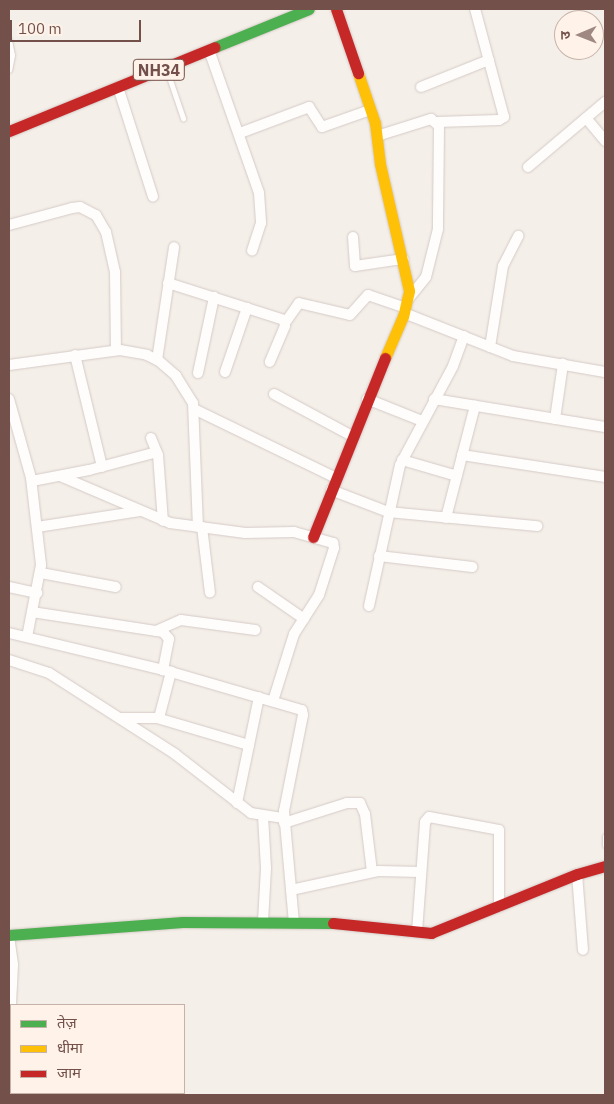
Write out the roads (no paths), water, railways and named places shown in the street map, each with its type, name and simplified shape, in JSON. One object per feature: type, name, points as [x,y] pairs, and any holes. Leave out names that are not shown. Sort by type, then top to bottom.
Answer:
[{"type":"main road","name":"NH34","points":[[9,119],[282,9]]},
{"type":"main road","name":"NH34","points":[[9,131],[309,9]]},
{"type":"main road","points":[[314,537],[352,436],[406,307],[403,259],[380,164],[377,136],[336,9]]},
{"type":"main road","points":[[9,936],[177,922],[340,923],[417,932],[440,931],[577,874],[605,866]]},
{"type":"street","points":[[377,136],[431,119],[437,122],[502,119],[504,114],[475,9]]},
{"type":"street","points":[[209,50],[240,133],[262,211],[259,232],[252,251]]},
{"type":"street","points":[[421,87],[489,60]]},
{"type":"street","points":[[118,87],[152,197]]},
{"type":"street","points":[[528,167],[605,102]]},
{"type":"street","points":[[240,133],[309,106],[322,127],[370,110]]},
{"type":"street","points":[[586,118],[605,141]]},
{"type":"street","points":[[406,307],[426,278],[438,229],[437,122]]},
{"type":"street","points":[[9,225],[72,208],[80,208],[96,216],[106,232],[115,272],[116,350]]},
{"type":"street","points":[[490,347],[503,266],[518,236]]},
{"type":"street","points":[[354,237],[355,266],[403,259]]},
{"type":"street","points":[[157,360],[174,247]]},
{"type":"street","points":[[168,283],[247,308],[285,323]]},
{"type":"street","points":[[270,362],[285,323],[299,303],[350,316],[368,295],[406,307],[464,336],[514,356],[605,372]]},
{"type":"street","points":[[198,373],[214,297]]},
{"type":"street","points":[[225,372],[247,308]]},
{"type":"street","points":[[369,606],[388,512],[402,460],[456,359],[464,336]]},
{"type":"street","points":[[9,365],[116,350],[147,355],[157,360],[176,376],[194,409],[200,527],[210,593]]},
{"type":"street","points":[[74,355],[102,467]]},
{"type":"street","points":[[555,419],[562,364]]},
{"type":"street","points":[[274,394],[352,436]]},
{"type":"street","points":[[9,399],[32,481],[41,573],[26,637]]},
{"type":"street","points":[[367,399],[422,422]]},
{"type":"street","points":[[434,399],[605,427]]},
{"type":"street","points":[[446,518],[475,406]]},
{"type":"street","points":[[194,409],[336,478]]},
{"type":"street","points":[[151,438],[157,452],[163,521]]},
{"type":"street","points":[[32,481],[102,467],[157,452]]},
{"type":"street","points":[[462,455],[605,477]]},
{"type":"street","points":[[402,460],[457,476]]},
{"type":"street","points":[[60,476],[163,521],[245,533],[294,532],[330,542],[334,548],[319,595],[291,641],[273,701]]},
{"type":"street","points":[[331,490],[388,512],[537,526]]},
{"type":"street","points":[[37,527],[140,511]]},
{"type":"street","points":[[379,556],[472,568]]},
{"type":"street","points":[[41,573],[116,586]]},
{"type":"street","points":[[9,587],[37,593]]},
{"type":"street","points":[[258,587],[304,619]]},
{"type":"street","points":[[32,612],[166,633],[169,639],[167,671],[159,718]]},
{"type":"street","points":[[156,631],[177,620],[255,630]]},
{"type":"street","points":[[9,633],[167,671],[302,710],[303,715],[284,821],[294,922]]},
{"type":"street","points":[[9,660],[49,673],[175,754],[251,813],[284,821],[347,803],[360,803],[365,814],[372,872]]},
{"type":"street","points":[[237,803],[259,698]]},
{"type":"street","points":[[119,718],[159,718],[249,745]]},
{"type":"street","points":[[263,816],[266,868],[263,922]]},
{"type":"street","points":[[417,932],[426,818],[496,828],[500,835],[499,907]]},
{"type":"street","points":[[291,890],[372,872],[421,872]]},
{"type":"street","points":[[577,874],[583,950]]},
{"type":"street","points":[[9,936],[13,965],[11,1004]]},
{"type":"street","points":[[9,1041],[10,1022]]},
{"type":"lane","points":[[9,40],[12,55],[9,70]]},
{"type":"lane","points":[[166,68],[183,118]]},
{"type":"lane","points":[[605,836],[605,844]]}]
